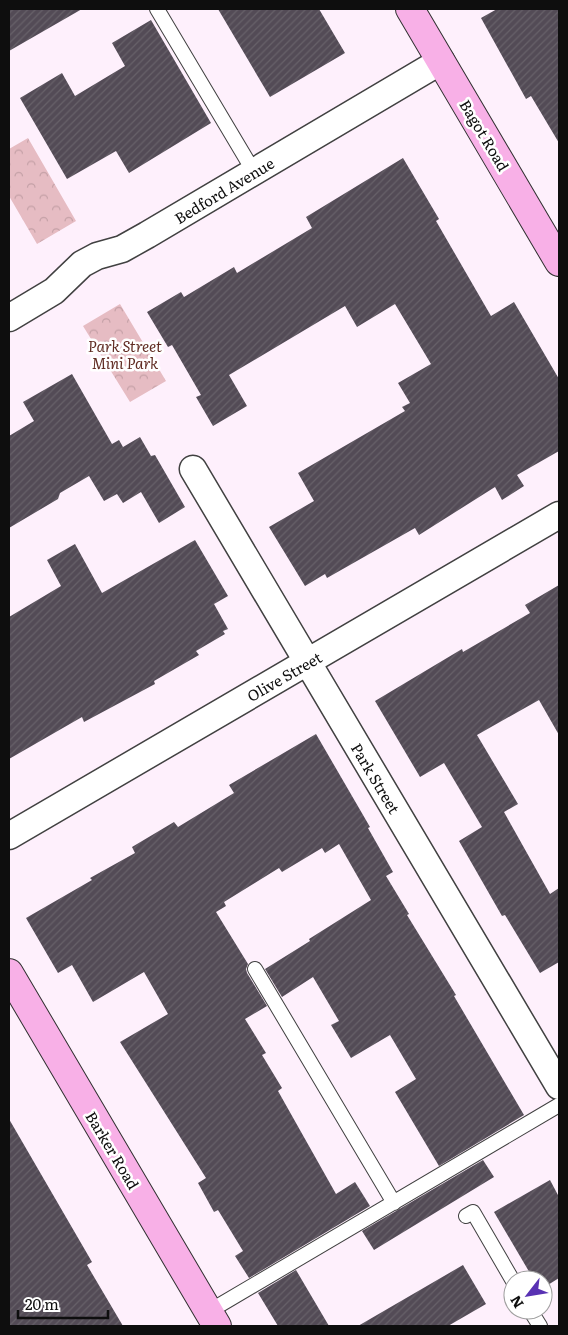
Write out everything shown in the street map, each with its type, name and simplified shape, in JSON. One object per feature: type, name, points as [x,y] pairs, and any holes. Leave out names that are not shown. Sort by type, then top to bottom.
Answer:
[{"type":"street","name":"Bagot Road","points":[[413,10],[559,262]]},
{"type":"street","name":"Bedford Avenue","points":[[9,318],[54,291],[82,264],[97,256],[122,249],[441,61]]},
{"type":"street","name":"Park Street","points":[[193,469],[559,1086]]},
{"type":"street","name":"Olive Street","points":[[9,836],[559,516]]},
{"type":"street","name":"Barker Road","points":[[9,973],[212,1319]]},
{"type":"lane","points":[[157,9],[254,172]]},
{"type":"lane","points":[[256,969],[394,1202]]},
{"type":"lane","points":[[212,1319],[394,1202],[559,1105]]},
{"type":"lane","points":[[466,1216],[472,1212],[506,1270]]},
{"type":"green space","points":[[28,138],[76,221],[37,244],[9,196],[9,149]]},
{"type":"green space","name":"Park Street Mini Park","points":[[120,304],[166,381],[130,402],[83,326]]},
{"type":"building","points":[[9,9],[82,9],[9,51]]},
{"type":"building","points":[[218,9],[319,9],[345,53],[270,97]]},
{"type":"building","points":[[497,9],[559,9],[559,143],[531,96],[526,99],[481,18]]},
{"type":"building","points":[[151,20],[211,123],[129,173],[116,151],[67,179],[20,98],[62,73],[75,96],[125,66],[112,43]]},
{"type":"building","points":[[403,158],[439,219],[436,221],[491,316],[514,302],[559,379],[559,451],[517,475],[524,486],[502,500],[495,487],[419,535],[415,528],[327,578],[325,574],[305,586],[269,527],[314,501],[298,473],[405,411],[402,407],[410,403],[398,383],[431,364],[395,304],[357,327],[345,306],[229,375],[247,406],[213,426],[196,397],[201,395],[172,345],[168,347],[147,312],[181,292],[184,297],[234,267],[237,273],[312,228],[306,217]]},
{"type":"building","points":[[72,374],[112,444],[119,440],[123,447],[140,437],[151,456],[155,455],[185,507],[159,523],[141,492],[123,503],[117,494],[104,501],[89,476],[60,493],[58,499],[9,528],[9,436],[34,421],[23,402]]},
{"type":"building","points":[[195,540],[228,596],[214,604],[228,629],[223,631],[225,634],[196,651],[199,655],[154,681],[155,684],[84,722],[82,717],[9,759],[9,617],[61,586],[47,560],[75,544],[102,593]]},
{"type":"building","points":[[559,585],[559,735],[539,700],[477,735],[518,804],[504,812],[550,894],[559,888],[559,962],[540,973],[505,915],[502,916],[459,841],[482,827],[444,763],[420,777],[375,701],[462,649],[463,652],[530,613],[525,605]]},
{"type":"building","points":[[316,734],[370,827],[368,828],[393,872],[386,876],[409,914],[407,915],[456,995],[454,996],[524,1115],[439,1166],[395,1092],[416,1079],[390,1035],[351,1058],[331,1025],[339,1021],[313,977],[282,997],[265,969],[371,900],[339,844],[325,853],[322,848],[282,872],[279,868],[224,902],[226,906],[216,912],[248,964],[247,973],[267,1006],[245,1019],[266,1053],[262,1055],[282,1088],[278,1091],[336,1194],[355,1182],[370,1206],[249,1278],[235,1256],[243,1251],[218,1210],[214,1212],[198,1183],[206,1178],[120,1042],[168,1014],[144,972],[93,1002],[72,965],[58,973],[26,918],[92,880],[90,878],[135,853],[132,847],[174,822],[178,827],[234,793],[229,785]]},
{"type":"building","points":[[9,1119],[92,1262],[87,1265],[123,1326],[9,1326]]},
{"type":"building","points":[[483,1160],[494,1177],[374,1250],[362,1231]]},
{"type":"building","points":[[550,1180],[559,1197],[559,1278],[553,1282],[553,1270],[528,1270],[494,1212]]},
{"type":"building","points":[[463,1265],[486,1304],[448,1326],[358,1326]]},
{"type":"building","points":[[296,1270],[329,1326],[278,1326],[258,1293]]}]
